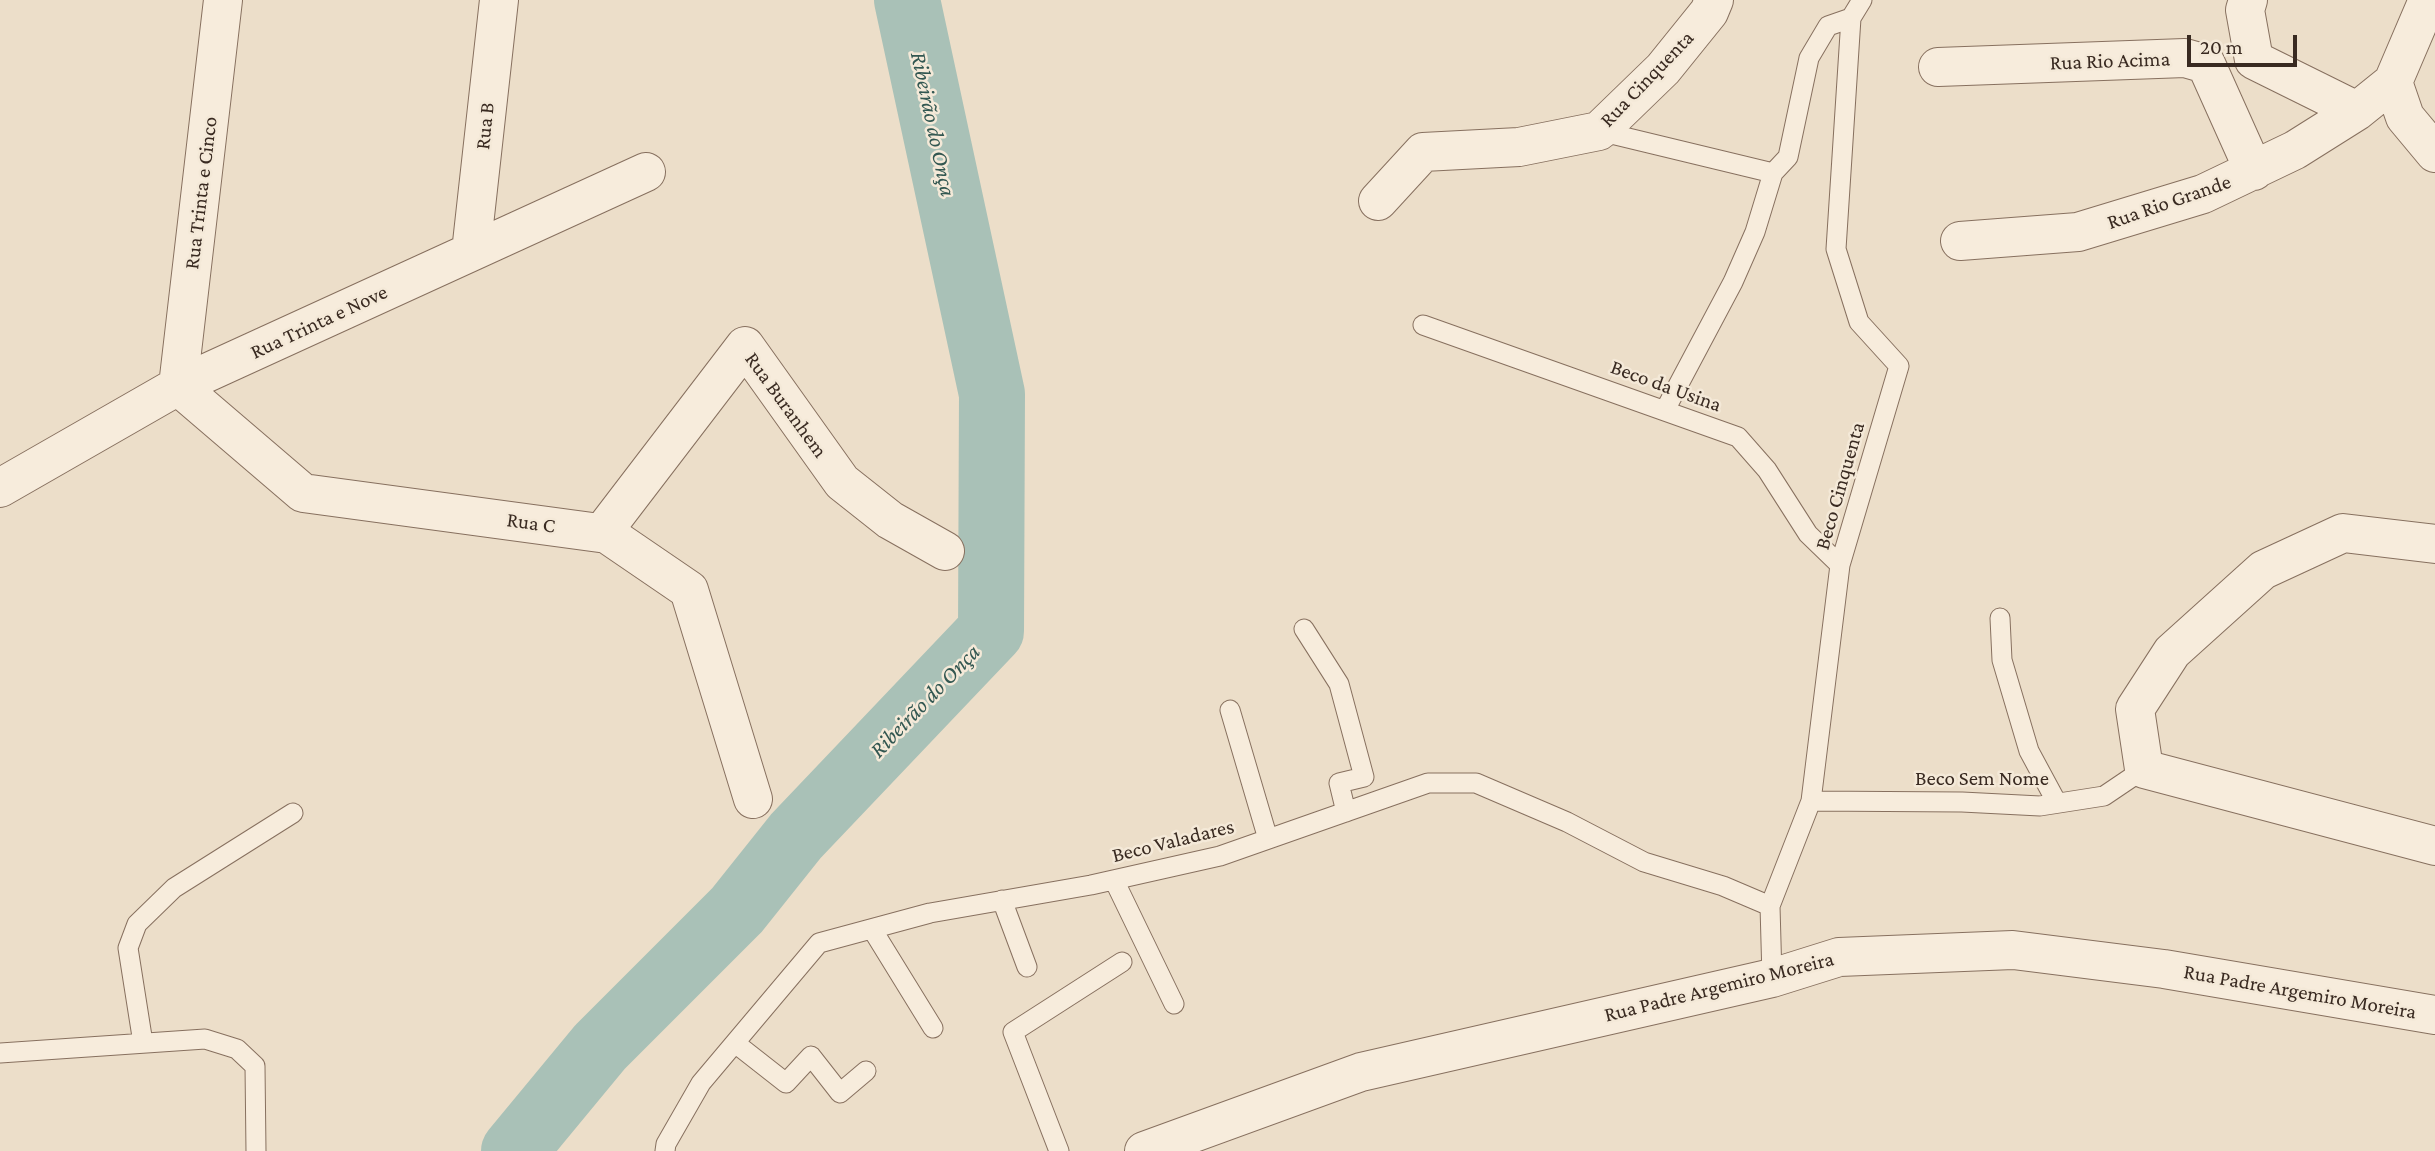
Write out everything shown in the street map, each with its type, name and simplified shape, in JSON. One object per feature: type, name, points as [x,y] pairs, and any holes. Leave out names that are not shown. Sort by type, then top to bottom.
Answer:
[{"type":"street","name":"Rua Trinta e Cinco","points":[[178,386],[223,0]]},
{"type":"street","name":"Rua B","points":[[471,252],[499,0]]},
{"type":"street","name":"Rua Cinquenta","points":[[1378,201],[1423,152],[1519,147],[1599,131],[1663,69],[1709,12],[1714,0]]},
{"type":"street","points":[[2248,0],[2245,10],[2254,61],[2357,111]]},
{"type":"street","points":[[2428,0],[2393,82],[2405,117],[2435,153]]},
{"type":"street","name":"Rua Rio Acima","points":[[1938,67],[2185,58],[2206,64],[2254,171]]},
{"type":"street","name":"Rua Rio Grande","points":[[1960,241],[2078,232],[2203,194],[2295,150],[2357,111],[2393,82]]},
{"type":"street","name":"Rua Trinta e Nove","points":[[0,488],[178,386],[646,172]]},
{"type":"street","name":"Rua Buranhem","points":[[602,533],[746,346],[842,482],[890,520],[946,551]]},
{"type":"street","name":"Rua C","points":[[178,386],[303,493],[607,534],[690,590],[753,799]]},
{"type":"street","points":[[2435,544],[2343,533],[2263,570],[2172,652],[2135,709],[2144,769],[2435,846]]},
{"type":"street","name":"Rua Padre Argemiro Moreira","points":[[1144,1151],[1360,1072],[1772,978],[1839,957],[2013,950],[2164,969],[2435,1015]]},
{"type":"lane","points":[[1665,410],[1733,282],[1755,232],[1773,173],[1788,157],[1809,58],[1828,26],[1851,18],[1862,0]]},
{"type":"lane","name":"Beco Cinquenta","points":[[1772,978],[1770,906],[1811,801],[1840,565],[1899,366],[1859,322],[1836,249],[1851,18]]},
{"type":"lane","points":[[1599,131],[1773,173]]},
{"type":"lane","name":"Beco da Usina","points":[[1423,325],[1738,437],[1767,470],[1808,534],[1840,565]]},
{"type":"lane","points":[[2000,618],[2002,660],[2029,751],[2057,803]]},
{"type":"lane","points":[[1304,629],[1339,684],[1364,777],[1339,783],[1346,812]]},
{"type":"lane","points":[[1230,710],[1268,839]]},
{"type":"lane","name":"Beco Sem Nome","points":[[1811,801],[1962,802],[2040,806],[2104,796],[2144,769]]},
{"type":"lane","name":"Beco Valadares","points":[[665,1151],[666,1144],[701,1083],[819,943],[930,913],[1114,880],[1220,856],[1428,783],[1476,783],[1567,822],[1644,862],[1723,886],[1770,906]]},
{"type":"lane","points":[[143,1043],[128,948],[137,924],[174,888],[293,813]]},
{"type":"lane","points":[[1114,880],[1174,1004]]},
{"type":"lane","points":[[1002,900],[1027,967]]},
{"type":"lane","points":[[872,929],[933,1028]]},
{"type":"lane","points":[[1059,1151],[1013,1032],[1122,962]]},
{"type":"lane","points":[[0,1053],[205,1039],[237,1049],[255,1066],[256,1151]]},
{"type":"lane","points":[[736,1043],[786,1083],[811,1056],[840,1093],[866,1071]]},
{"type":"waterway","name":"Ribeirão do Onça","points":[[514,1151],[600,1047],[737,910],[796,836],[991,631],[992,394],[907,0]]}]
